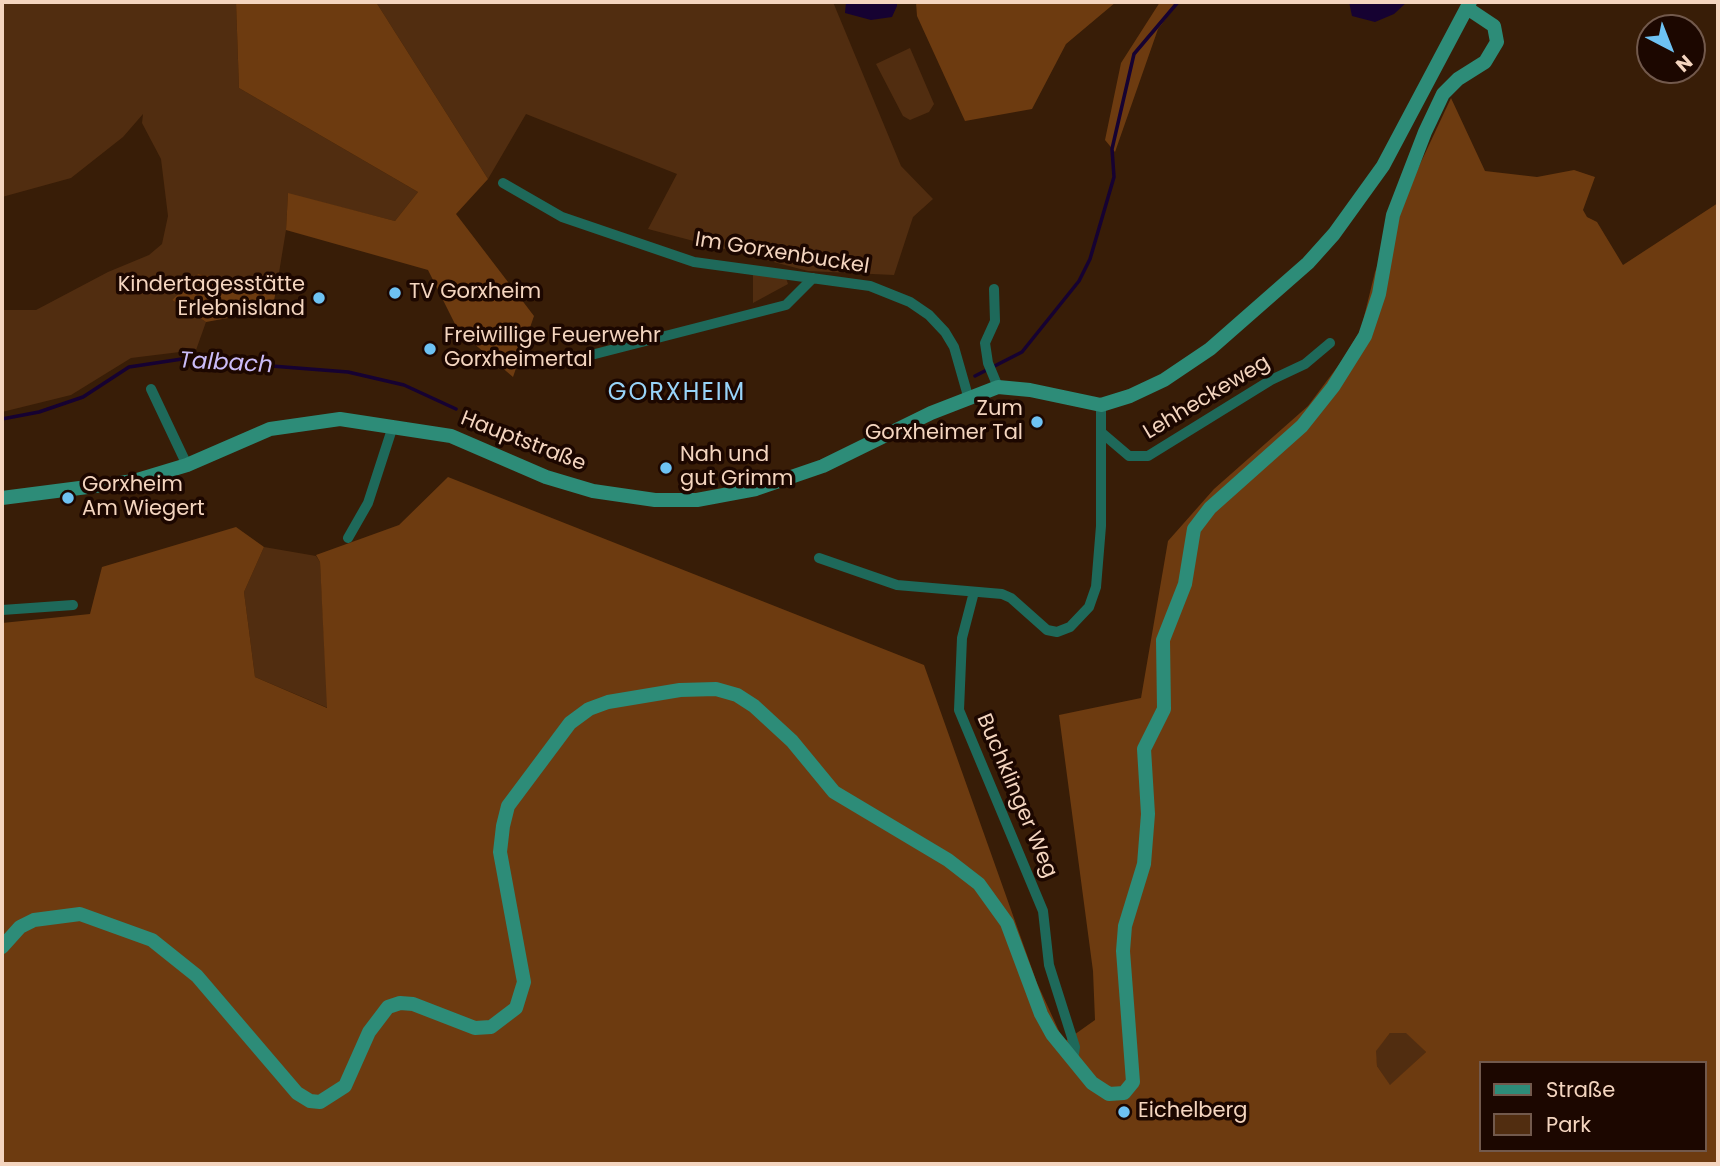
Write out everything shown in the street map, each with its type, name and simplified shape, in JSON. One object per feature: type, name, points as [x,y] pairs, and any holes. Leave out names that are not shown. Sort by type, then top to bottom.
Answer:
[{"type":"street","points":[[2,947],[20,927],[34,920],[80,914],[152,940],[184,963],[212,992],[297,1093],[310,1101],[320,1102],[345,1086],[369,1032],[388,1007],[400,1003],[413,1004],[475,1028],[491,1027],[516,1009],[524,982],[500,852],[503,826],[508,806],[570,723],[589,709],[608,702],[680,690],[716,689],[737,695],[754,706],[792,741],[834,792],[947,860],[979,884],[1007,923],[1041,1014],[1092,1083],[1110,1094],[1124,1093],[1133,1082],[1123,951],[1125,926],[1144,864],[1148,814],[1144,749],[1164,709],[1163,640],[1185,584],[1194,529],[1210,508],[1302,426],[1333,387],[1366,336],[1379,295],[1397,204],[1438,102],[1458,79],[1485,62],[1497,42],[1494,26],[1469,5],[1383,166],[1360,201],[1308,263],[1210,349],[1178,372],[1130,396],[1101,405],[1100,565],[1089,607],[1081,618],[1063,630],[1047,630],[1007,596],[897,585],[819,558]]},
{"type":"street","name":"Im Gorxenbuckel","points":[[503,183],[562,217],[694,262],[870,286],[910,302],[929,315],[954,347],[968,396]]},
{"type":"street","points":[[595,354],[786,305],[813,278]]},
{"type":"street","points":[[994,289],[995,321],[985,343],[988,363],[996,381]]},
{"type":"street","name":"Lehheckeweg","points":[[1102,433],[1129,456],[1148,456],[1271,380],[1305,364],[1330,343]]},
{"type":"street","name":"Hauptstraße","points":[[2,498],[116,486],[187,466],[270,429],[302,422],[340,419],[451,436],[546,477],[593,491],[655,500],[697,499],[756,489],[824,466],[996,381],[1101,405]]},
{"type":"street","points":[[151,389],[187,466]]},
{"type":"street","points":[[348,538],[368,503],[393,426]]},
{"type":"street","name":"Buchklinger Weg","points":[[974,592],[962,638],[959,710],[1043,911],[1049,965],[1075,1047],[1073,1060]]},
{"type":"street","points":[[2,610],[74,604]]},
{"type":"green space","points":[[2,2],[236,2],[239,88],[418,192],[395,221],[288,194],[286,230],[276,291],[198,274],[172,300],[206,322],[196,350],[131,358],[71,395],[2,412],[2,310],[36,310],[108,272],[149,255],[162,244],[168,216],[161,159],[142,123],[143,114],[123,137],[71,178],[2,197]]},
{"type":"green space","points":[[376,2],[833,2],[901,166],[933,199],[913,217],[894,275],[808,271],[648,229],[677,174],[526,114],[488,179]]},
{"type":"green space","points":[[910,48],[934,104],[929,112],[910,120],[903,116],[876,64]]},
{"type":"green space","points":[[753,273],[786,278],[788,284],[753,303]]},
{"type":"green space","points":[[264,547],[316,556],[320,562],[328,708],[255,677],[244,592]]},
{"type":"green space","points":[[1390,1033],[1407,1033],[1426,1052],[1390,1086],[1377,1066],[1375,1051]]},
{"type":"shaded area","points":[[236,2],[376,2],[488,179],[456,214],[534,316],[513,377],[458,330],[428,270],[286,230],[288,193],[395,221],[418,192],[239,88]]},
{"type":"shaded area","points":[[846,2],[897,2],[897,6],[892,17],[871,20],[845,13]]},
{"type":"shaded area","points":[[916,2],[1116,2],[1066,44],[1032,109],[965,121],[917,16]]},
{"type":"shaded area","points":[[1160,2],[1179,2],[1158,29],[1115,152],[1105,140],[1121,63]]},
{"type":"shaded area","points":[[1349,2],[1407,2],[1394,14],[1375,22],[1352,16]]},
{"type":"shaded area","points":[[1451,98],[1485,171],[1537,177],[1574,170],[1595,177],[1583,210],[1587,217],[1597,222],[1623,265],[1718,203],[1718,1164],[2,1164],[2,623],[90,614],[102,567],[236,527],[264,547],[244,592],[255,677],[327,708],[320,562],[316,555],[399,525],[448,477],[924,665],[1037,983],[1064,1042],[1095,1020],[1093,971],[1059,715],[1141,698],[1168,541],[1214,489],[1308,406],[1341,362],[1361,329],[1375,272],[1399,209]],"holes":[[[1390,1033],[1406,1033],[1426,1052],[1390,1085],[1377,1066],[1376,1051]]]},
{"type":"shaded area","points":[[198,274],[276,291],[272,310],[206,322],[172,300]]},
{"type":"waterway","points":[[975,376],[1022,352],[1079,281],[1090,259],[1114,177],[1112,149],[1134,54],[1178,2]]},
{"type":"waterway","name":"Talbach","points":[[2,419],[39,412],[83,397],[129,367],[182,359],[348,372],[404,385],[456,409]]},
{"type":"place","name":"TV Gorxheim","points":[[395,293]]},
{"type":"place","name":"Kindertagesstätte Erlebnisland","points":[[319,298]]},
{"type":"place","name":"Freiwillige Feuerwehr Gorxheimertal","points":[[430,349]]},
{"type":"place","name":"Zum Gorxheimer Tal","points":[[1037,422]]},
{"type":"place","name":"Nah und gut Grimm","points":[[666,468]]},
{"type":"place","name":"Gorxheim Am Wiegert","points":[[68,498]]},
{"type":"place","name":"Eichelberg","points":[[1124,1112]]},
{"type":"district","name":"GORXHEIM","points":[[677,394]]}]
